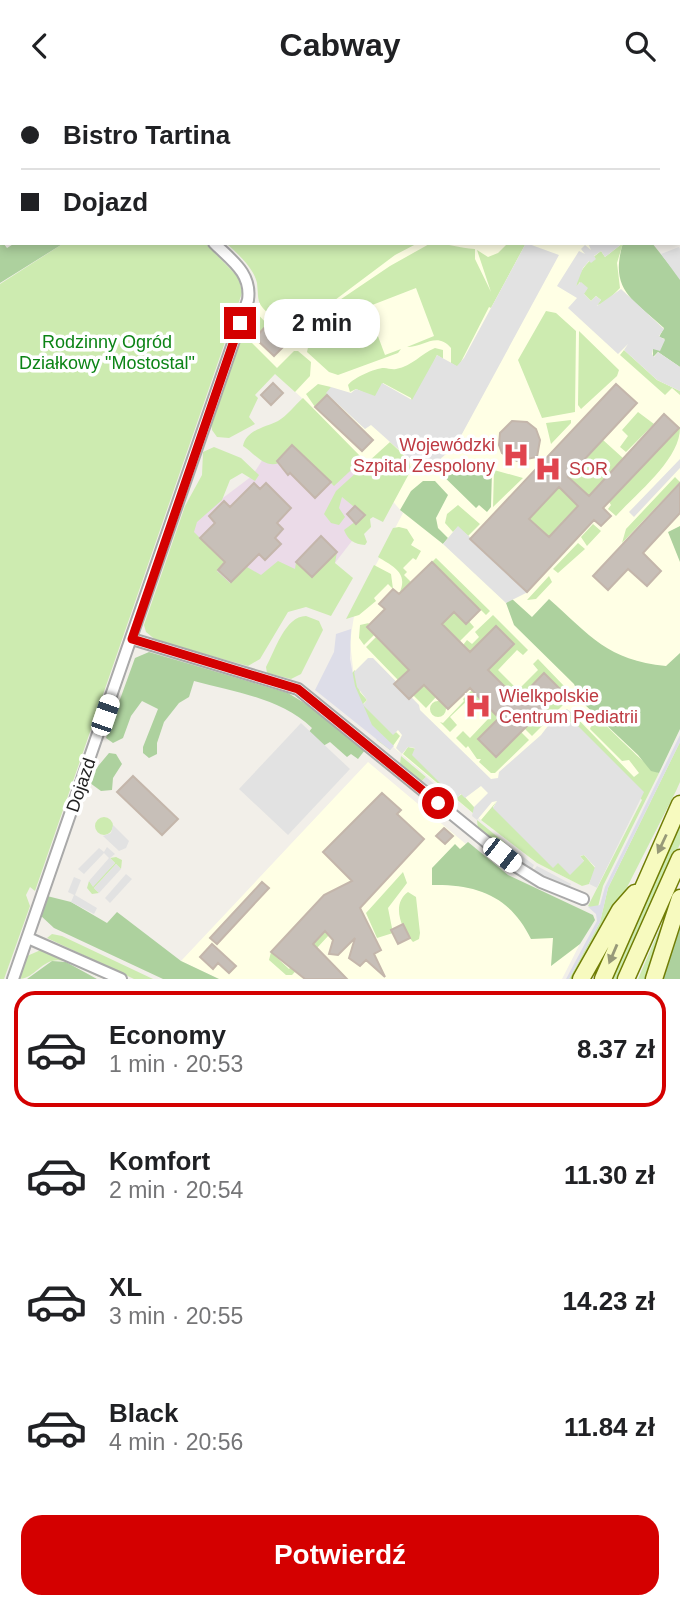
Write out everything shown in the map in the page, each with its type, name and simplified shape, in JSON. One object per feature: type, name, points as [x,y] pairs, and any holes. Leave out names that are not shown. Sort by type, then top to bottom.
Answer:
[{"type":"main road","points":[[603,979],[680,804]]},
{"type":"main road","points":[[626,979],[680,859]]},
{"type":"main road","points":[[581,979],[620,910],[643,883]]},
{"type":"main road","points":[[653,979],[680,898]]},
{"type":"street","name":"Dojazd","points":[[13,979],[248,300],[245,274],[216,245]]},
{"type":"street","points":[[132,639],[298,689],[517,867],[541,882],[583,899]]},
{"type":"street","points":[[28,938],[121,979]]},
{"type":"shaded area","name":"Wojewódzki Szpital Zespolony","points":[[380,245],[648,245],[680,289],[680,717],[597,888],[587,883],[582,886],[537,863],[381,737],[355,686],[350,642],[356,603],[403,513],[303,399],[249,349],[266,280]]},
{"type":"shaded area","points":[[525,245],[559,255],[456,445],[438,461],[408,458],[371,425],[365,429],[326,393],[331,387],[351,393],[356,389],[375,396],[382,383],[412,400],[437,355],[457,366],[464,358]]},
{"type":"shaded area","points":[[585,245],[591,250],[589,245],[620,245],[605,257],[601,251],[594,256],[596,259],[591,263],[589,261],[583,268],[576,286],[581,282],[588,288],[584,294],[591,301],[596,296],[601,300],[597,306],[621,289],[664,329],[659,336],[665,340],[660,351],[653,349],[652,354],[654,357],[658,352],[680,367],[680,391],[657,380],[624,350],[628,344],[618,354],[568,308],[577,298],[557,286],[579,251],[585,254],[581,249]]},
{"type":"shaded area","points":[[679,247],[680,249],[680,280],[661,254]]},
{"type":"shaded area","points":[[302,416],[383,501],[331,568],[307,591],[240,609],[183,555],[199,516],[252,476],[279,434]]},
{"type":"shaded area","points":[[680,459],[680,468],[634,517],[629,512]]},
{"type":"shaded area","points":[[458,526],[528,592],[506,603],[443,544]]},
{"type":"shaded area","points":[[351,629],[350,659],[355,686],[372,725],[394,746],[390,750],[315,690],[334,652],[336,634]]},
{"type":"shaded area","points":[[368,658],[373,658],[419,705],[420,710],[491,779],[498,778],[499,772],[541,735],[554,718],[567,709],[572,713],[566,720],[567,724],[573,721],[644,792],[597,888],[589,884],[595,867],[584,855],[580,856],[584,861],[570,875],[558,863],[553,868],[493,808],[497,801],[492,802],[477,820],[472,816],[474,807],[488,793],[481,786],[465,798],[461,794],[456,799],[412,755],[415,748],[408,747],[402,754],[396,748],[402,735],[398,730],[393,735],[363,705],[367,700],[357,687],[354,672]]},
{"type":"shaded area","points":[[301,723],[350,769],[288,835],[239,789]]},
{"type":"shaded area","points":[[680,735],[680,742],[608,888],[600,922],[569,979],[566,979],[597,921],[596,914],[588,907],[600,905],[605,887]]},
{"type":"shaded area","points":[[368,762],[504,876],[593,918],[562,979],[219,979],[181,961]]},
{"type":"shaded area","points":[[426,777],[447,795],[442,800],[421,782]]},
{"type":"shaded area","points":[[113,825],[129,841],[126,848],[119,851],[103,836],[111,833]]},
{"type":"shaded area","points":[[505,843],[534,865],[531,871],[500,849]]},
{"type":"shaded area","points":[[107,847],[115,854],[110,858],[115,863],[93,887],[89,881],[109,858],[104,853],[84,874],[78,869],[99,848],[104,852]]},
{"type":"shaded area","points":[[116,864],[121,869],[99,893],[94,888]]},
{"type":"shaded area","points":[[537,866],[571,884],[568,890],[532,872]]},
{"type":"shaded area","points":[[126,874],[132,879],[110,903],[105,898]]},
{"type":"shaded area","points":[[74,877],[81,880],[75,895],[97,908],[94,914],[71,902],[74,895],[68,892]]},
{"type":"green space","points":[[0,245],[7,248],[12,245],[61,245],[0,283]]},
{"type":"green space","name":"Rodzinny Ogród Działkowy \"Mostostal\"","points":[[61,245],[207,245],[239,278],[242,293],[35,891],[30,887],[26,895],[30,906],[4,979],[0,979],[0,284]]},
{"type":"green space","points":[[228,245],[414,245],[395,255],[335,300],[312,309],[296,341],[289,335],[291,321],[282,313],[272,317],[261,305],[257,283],[244,261]]},
{"type":"green space","points":[[427,245],[475,249],[475,259],[491,292],[477,250],[488,257],[498,253],[506,245],[525,245],[491,308],[489,307],[439,405],[457,367],[451,363],[451,348],[441,341],[407,347],[434,336],[416,288],[367,307],[385,355],[401,349],[398,353],[338,375],[329,372],[307,352],[313,325],[319,314],[390,266]]},
{"type":"green space","points":[[622,245],[617,263],[620,288],[604,304],[596,305],[601,300],[596,296],[591,301],[583,293],[580,282],[576,287],[581,271],[588,262],[601,251],[605,257]]},
{"type":"green space","points":[[622,245],[654,245],[680,278],[680,367],[658,352],[653,357],[653,348],[665,339],[659,337],[664,328],[626,292],[621,283],[619,259]]},
{"type":"green space","points":[[254,310],[267,324],[252,343],[277,368],[294,351],[298,351],[311,362],[310,376],[295,392],[275,374],[255,395],[258,398],[249,417],[255,424],[229,438],[217,437],[211,422],[248,312]]},
{"type":"green space","points":[[546,311],[556,313],[576,331],[575,412],[542,418],[518,360]]},
{"type":"green space","points":[[579,331],[619,370],[617,376],[581,409],[578,405]]},
{"type":"green space","points":[[435,348],[443,350],[443,359],[437,355],[413,407],[411,398],[383,383],[381,400],[356,389],[350,392],[348,385],[359,377],[380,368],[402,367]]},
{"type":"green space","points":[[624,350],[657,380],[680,391],[680,395],[672,388],[665,395],[620,355]]},
{"type":"green space","points":[[318,384],[331,387],[328,397],[315,407],[306,394]]},
{"type":"green space","points":[[303,398],[363,459],[334,486],[292,445],[277,460],[279,463],[274,464],[264,462],[243,446],[248,436],[281,419]]},
{"type":"green space","points":[[638,412],[654,424],[626,452],[620,447],[628,436],[622,430]]},
{"type":"green space","points":[[664,414],[680,428],[673,451],[656,475],[616,516],[608,509],[611,505],[609,502],[679,428]]},
{"type":"green space","points":[[571,420],[571,423],[551,444],[546,423]]},
{"type":"green space","points":[[603,440],[624,459],[589,496],[568,477]]},
{"type":"green space","points":[[390,442],[409,460],[411,470],[383,522],[373,517],[370,519],[371,527],[364,534],[367,542],[365,545],[358,544],[350,539],[344,530],[364,515],[342,497],[339,508],[345,517],[339,525],[331,523],[324,514],[336,491]]},
{"type":"green space","points":[[214,447],[241,458],[259,475],[255,481],[242,473],[230,480],[222,500],[197,522],[194,532],[224,562],[217,571],[230,583],[247,567],[261,575],[278,561],[295,569],[296,562],[312,577],[337,552],[335,563],[353,578],[331,616],[306,607],[288,612],[260,659],[248,666],[157,641],[146,632],[144,625],[185,506],[202,475],[203,452]]},
{"type":"green space","points":[[435,462],[492,470],[491,507],[487,512],[479,505],[476,508],[433,466]]},
{"type":"green space","points":[[494,470],[523,478],[493,507]]},
{"type":"green space","points":[[675,477],[680,482],[622,543],[626,529]]},
{"type":"green space","points":[[423,481],[435,481],[448,495],[436,518],[438,528],[448,538],[443,544],[400,510],[411,491]]},
{"type":"green space","points":[[559,487],[578,506],[544,543],[524,525]]},
{"type":"green space","points":[[458,505],[480,524],[468,536],[458,527],[453,532],[445,523],[447,514]]},
{"type":"green space","points":[[593,524],[601,531],[587,546],[581,537]]},
{"type":"green space","points":[[680,526],[680,562],[668,532]]},
{"type":"green space","points":[[393,528],[407,529],[414,540],[411,545],[421,551],[416,560],[413,558],[403,568],[407,572],[404,575],[411,582],[399,594],[402,587],[401,576],[378,557]]},
{"type":"green space","points":[[578,543],[585,549],[558,573],[553,569]]},
{"type":"green space","points":[[436,558],[490,611],[486,615],[479,608],[467,619],[474,627],[460,641],[442,624],[468,597],[432,562]]},
{"type":"green space","points":[[374,565],[391,574],[393,589],[388,584],[374,598],[376,601],[359,615],[346,619]]},
{"type":"green space","points":[[549,576],[552,582],[536,599],[527,600]]},
{"type":"green space","points":[[511,598],[532,617],[549,599],[601,644],[629,658],[666,666],[680,653],[680,729],[659,773],[651,771],[638,755],[583,703],[574,684],[514,625],[506,603]]},
{"type":"green space","points":[[493,615],[528,650],[523,655],[517,650],[498,670],[518,690],[538,670],[533,664],[538,659],[565,687],[569,699],[532,736],[524,728],[544,674],[518,700],[488,670],[514,644],[496,626],[470,652],[463,645],[467,640],[472,644],[479,637],[475,632]]},
{"type":"green space","points":[[306,616],[319,621],[323,630],[301,674],[291,679],[267,673],[266,667],[286,628]]},
{"type":"green space","points":[[369,623],[367,627],[374,635],[364,645],[359,638],[360,625]]},
{"type":"green space","points":[[376,637],[402,663],[427,652],[398,680],[366,647]]},
{"type":"green space","points":[[149,652],[288,693],[311,707],[365,750],[358,759],[351,754],[347,757],[330,742],[323,746],[308,733],[312,728],[286,710],[256,697],[194,681],[189,697],[179,703],[164,722],[157,743],[157,754],[149,758],[143,753],[143,747],[158,709],[142,701],[131,716],[123,738],[113,743],[106,738],[135,658]]},
{"type":"green space","points":[[442,667],[430,691],[436,697],[426,708],[413,695]]},
{"type":"green space","points":[[355,670],[360,692],[367,700],[363,704],[393,734],[396,732],[400,736],[390,750],[377,740],[347,678]]},
{"type":"green space","points":[[472,690],[499,718],[478,739],[495,757],[521,732],[529,740],[495,773],[491,773],[468,746],[466,748],[456,738],[463,731],[470,738],[489,718],[470,698],[450,717],[457,725],[450,732],[440,722],[443,723]]},
{"type":"green space","points":[[438,701],[444,703],[444,715],[438,717],[432,715],[430,709],[432,703]]},
{"type":"green space","points":[[572,713],[634,777],[639,773],[629,760],[622,761],[590,729],[595,715],[638,757],[659,773],[603,886],[598,907],[594,909],[588,906],[642,800],[573,721],[567,724],[566,718]]},
{"type":"green space","points":[[680,742],[680,782],[676,791],[616,909],[574,979],[569,979],[600,922],[608,888]]},
{"type":"green space","points":[[408,747],[417,749],[413,754],[456,798],[462,794],[474,807],[474,814],[403,754]]},
{"type":"green space","points":[[109,753],[116,754],[122,764],[113,778],[112,790],[101,791],[90,783],[94,771]]},
{"type":"green space","points":[[401,756],[426,777],[421,782],[400,764]]},
{"type":"green space","points":[[497,801],[493,807],[553,867],[557,863],[584,861],[580,856],[584,855],[596,869],[589,884],[582,886],[537,863],[481,820]]},
{"type":"green space","points":[[104,817],[110,820],[113,826],[110,832],[104,835],[98,832],[95,826],[98,820]]},
{"type":"green space","points":[[477,820],[505,843],[500,849],[478,830]]},
{"type":"green space","points":[[680,824],[680,844],[620,979],[611,979]]},
{"type":"green space","points":[[468,842],[508,875],[593,915],[595,920],[580,944],[551,966],[553,938],[531,939],[523,924],[502,903],[478,890],[432,885],[432,868],[455,844],[460,849]]},
{"type":"green space","points":[[110,858],[122,860],[121,869],[116,864],[94,888],[99,893],[92,894],[87,888],[89,881],[93,886],[115,863]]},
{"type":"green space","points":[[403,872],[407,883],[388,908],[393,933],[377,938],[366,913]]},
{"type":"green space","points":[[408,892],[416,897],[420,933],[419,939],[413,942],[402,924],[399,910],[403,897]]},
{"type":"green space","points":[[47,896],[71,902],[107,923],[117,912],[181,961],[219,979],[163,979],[54,928],[40,915]]},
{"type":"green space","points":[[680,912],[680,979],[659,979]]},
{"type":"green space","points":[[666,914],[648,979],[638,979]]},
{"type":"green space","points":[[325,931],[329,935],[292,975],[286,975],[269,960],[271,952],[289,969]]},
{"type":"green space","points":[[52,934],[62,936],[153,979],[134,979],[47,938]]},
{"type":"green space","points":[[43,949],[110,979],[59,960],[47,963],[28,977],[18,979],[27,956]]},
{"type":"green space","points":[[52,961],[66,962],[97,979],[27,979]]},
{"type":"building","points":[[266,326],[285,345],[274,356],[255,338]]},
{"type":"building","points":[[273,383],[283,393],[271,405],[261,395]]},
{"type":"building","points":[[616,384],[637,403],[568,477],[589,496],[664,414],[679,428],[603,508],[611,516],[601,526],[594,520],[527,592],[470,539]],"holes":[[[559,487],[578,506],[549,537],[529,519]]]},
{"type":"building","points":[[327,395],[373,440],[362,451],[315,407]]},
{"type":"building","points":[[512,421],[527,422],[536,429],[540,440],[537,457],[517,461],[502,453],[499,445],[500,433]]},
{"type":"building","points":[[292,445],[331,482],[315,498],[290,473],[288,475],[277,461]]},
{"type":"building","points":[[254,483],[260,489],[266,483],[291,508],[277,523],[283,529],[275,538],[281,544],[265,560],[259,554],[231,582],[218,570],[225,562],[200,538],[215,523],[209,516],[224,501],[230,507]]},
{"type":"building","points":[[680,483],[680,513],[643,553],[661,571],[647,586],[628,569],[608,590],[593,576]]},
{"type":"building","points":[[355,506],[365,515],[356,524],[347,514]]},
{"type":"building","points":[[321,536],[337,552],[312,577],[296,562]]},
{"type":"building","points":[[432,562],[480,610],[466,624],[454,612],[442,624],[470,652],[496,626],[514,644],[488,670],[518,700],[544,673],[562,691],[496,757],[478,739],[499,718],[470,688],[448,709],[424,685],[409,699],[394,684],[409,670],[367,627],[385,609],[379,604],[393,589],[399,594]]},
{"type":"building","points":[[133,776],[178,819],[162,835],[117,792]]},
{"type":"building","points":[[382,793],[401,810],[397,814],[424,839],[360,908],[381,950],[374,954],[385,977],[366,960],[360,966],[349,958],[355,938],[338,955],[329,954],[333,940],[325,931],[313,944],[347,979],[305,979],[271,952],[324,895],[352,881],[323,852]]},
{"type":"building","points":[[444,828],[453,836],[445,844],[436,836]]},
{"type":"building","points":[[262,882],[269,888],[217,944],[210,938]]},
{"type":"building","points":[[403,924],[410,938],[398,944],[391,930]]},
{"type":"building","points":[[212,944],[236,966],[229,973],[218,963],[213,969],[200,957]]},
{"type":"place","name":"Wojewódzki Szpital Zespolony","points":[[516,455]]},
{"type":"place","name":"SOR","points":[[548,469]]},
{"type":"place","name":"Wielkpolskie Centrum Pediatrii","points":[[478,706]]},
{"type":"route","points":[[240,323],[132,639],[257,674],[298,689],[326,709],[438,803]]}]
